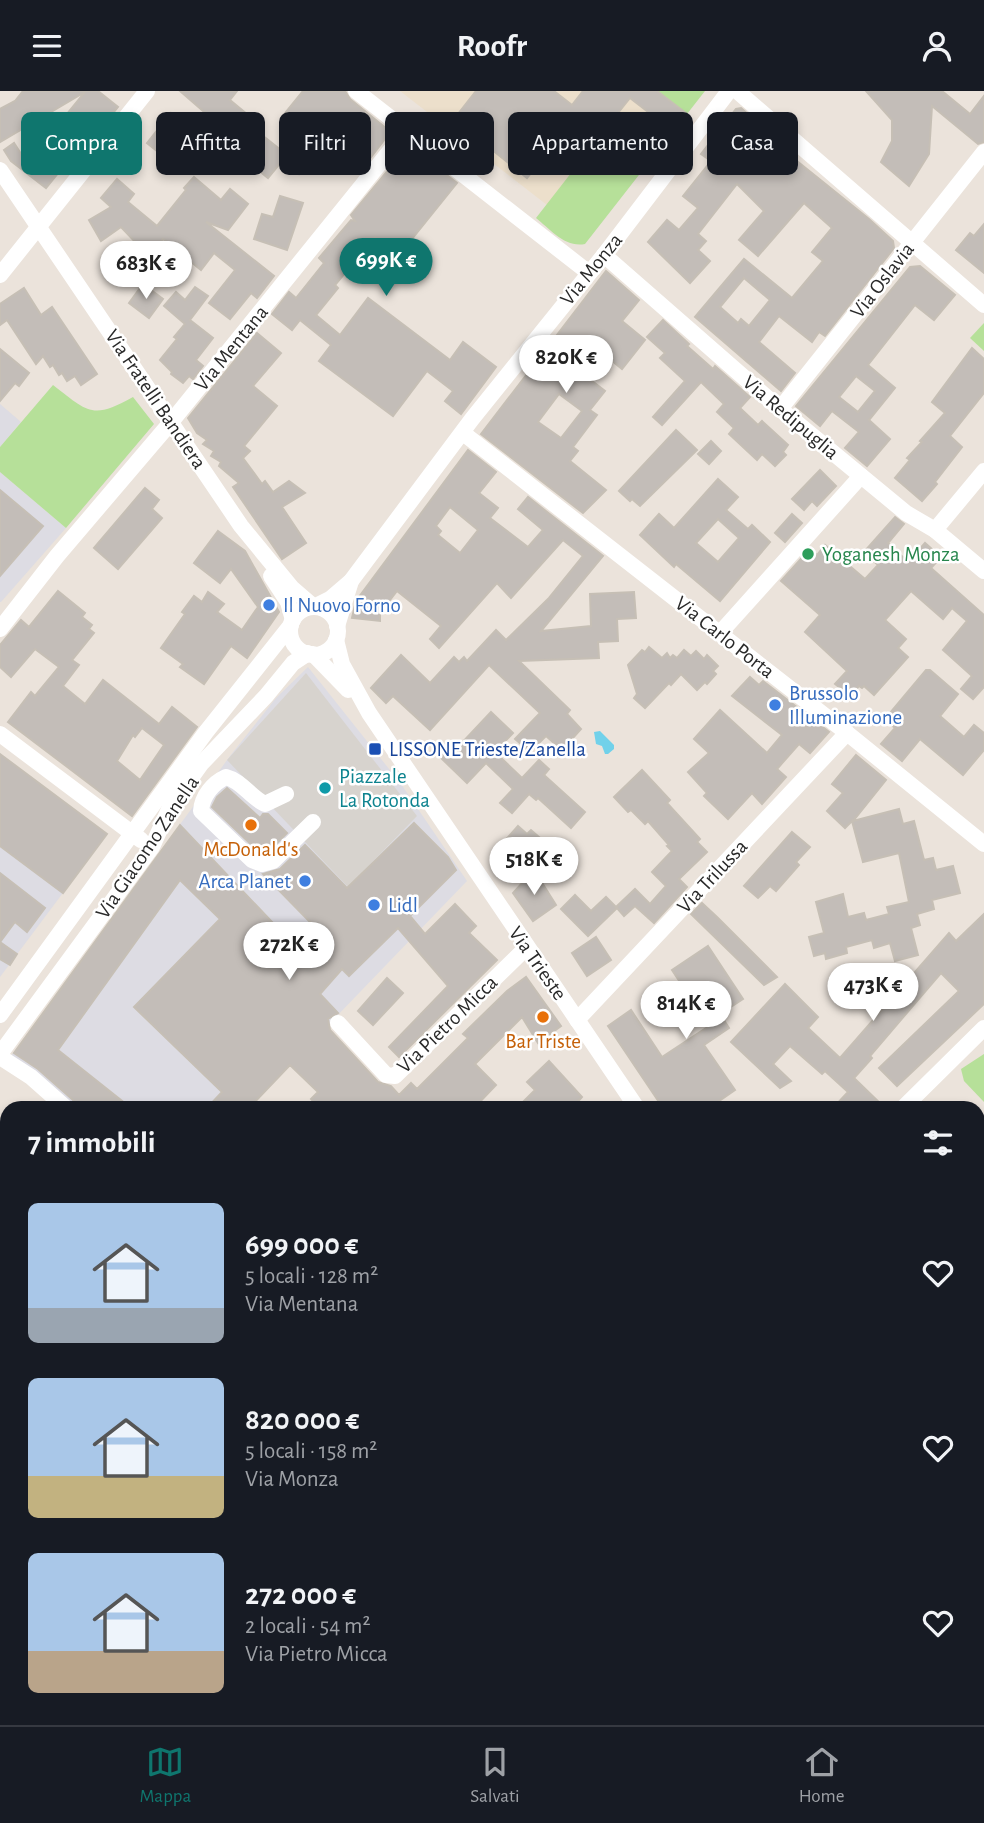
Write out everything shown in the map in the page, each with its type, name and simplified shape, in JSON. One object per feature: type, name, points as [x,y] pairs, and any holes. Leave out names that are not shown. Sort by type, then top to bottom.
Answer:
[{"type":"street","points":[[0,275],[147,91]]},
{"type":"street","points":[[356,91],[385,114]]},
{"type":"street","name":"Via Monza","points":[[314,607],[330,599],[351,581],[729,91]]},
{"type":"street","points":[[737,91],[984,305]]},
{"type":"street","name":"Via Oslavia","points":[[780,409],[984,152]]},
{"type":"street","name":"Via Mentana","points":[[0,629],[385,157]]},
{"type":"street","name":"Via Fratelli Bandiera","points":[[0,170],[241,526],[284,594],[292,622]]},
{"type":"street","points":[[463,175],[589,273]]},
{"type":"street","name":"Via Redipuglia","points":[[604,255],[780,409],[906,513],[935,530],[984,571]]},
{"type":"street","name":"Via Carlo Porta","points":[[463,433],[720,632],[984,844]]},
{"type":"street","points":[[935,530],[984,471]]},
{"type":"street","points":[[720,632],[861,476]]},
{"type":"street","name":"Via Fratelli Bandiera","points":[[241,526],[292,588],[314,607]]},
{"type":"street","name":"Via Monza","points":[[336,633],[351,581]]},
{"type":"street","points":[[314,607],[330,613],[336,633],[326,651],[311,654],[299,649],[292,641],[292,622],[302,610],[314,607]]},
{"type":"street","name":"Via Giacomo Zanella","points":[[0,1014],[206,732],[292,622]]},
{"type":"street","name":"Via Trieste","points":[[336,633],[342,664],[369,713],[632,1101]]},
{"type":"street","name":"Via Giacomo Zanella","points":[[0,1055],[152,847],[170,807],[201,764],[266,696],[293,663],[311,654]]},
{"type":"street","name":"Via Trieste","points":[[311,654],[332,671],[369,713]]},
{"type":"street","name":"Via Trilussa","points":[[577,1020],[847,733]]},
{"type":"street","points":[[0,734],[152,847]]},
{"type":"street","points":[[286,794],[265,804],[257,801],[237,782],[226,777],[211,787],[201,804],[201,811],[252,860],[262,864],[273,861],[313,822]]},
{"type":"street","name":"Via Pietro Micca","points":[[338,1023],[386,1075],[395,1076],[527,947]]},
{"type":"street","points":[[910,1101],[984,1028]]},
{"type":"street","points":[[0,1055],[58,1101]]},
{"type":"shaded area","points":[[400,91],[658,91],[684,112],[508,112],[508,175],[494,164],[494,112],[427,112]]},
{"type":"shaded area","points":[[508,175],[570,175],[547,205]]},
{"type":"shaded area","points":[[0,404],[21,422],[0,447]]},
{"type":"shaded area","points":[[0,472],[66,528],[1,602],[0,602]]},
{"type":"shaded area","points":[[308,667],[401,784],[467,881],[255,1101],[68,1101],[11,1056],[230,756],[276,698]]},
{"type":"shaded area","name":"Piazzale La Rotonda","points":[[306,673],[417,816],[348,887],[227,760]]},
{"type":"shaded area","points":[[0,754],[107,834],[0,977]]},
{"type":"green space","points":[[658,91],[705,91],[689,112],[684,112]]},
{"type":"green space","points":[[569,175],[639,175],[585,244],[571,243],[558,237],[536,218]]},
{"type":"green space","points":[[984,323],[984,351],[970,338]]},
{"type":"green space","points":[[53,385],[91,410],[108,409],[133,397],[154,424],[66,528],[0,472],[0,447]]},
{"type":"green space","points":[[984,1054],[984,1101],[964,1081],[961,1069]]},
{"type":"water","points":[[600,731],[614,745],[614,749],[608,754],[605,754],[602,746],[596,744],[594,732]]},
{"type":"building","points":[[23,91],[98,91],[118,107],[114,112],[69,112],[85,92],[51,112],[21,112],[21,130],[0,142],[0,109],[15,101]]},
{"type":"building","points":[[180,91],[237,91],[230,100],[244,112],[204,112]]},
{"type":"building","points":[[303,91],[345,91],[350,99],[366,112],[286,112]]},
{"type":"building","points":[[476,91],[554,91],[572,105],[583,91],[657,91],[684,112],[648,112],[630,98],[619,112],[508,112],[508,163],[494,151],[494,112],[460,112]]},
{"type":"building","points":[[866,91],[942,91],[970,114],[984,96],[984,142],[978,144],[932,106],[929,154],[909,186],[881,162],[892,141],[892,120]]},
{"type":"building","points":[[371,116],[385,127],[385,139],[371,157]]},
{"type":"building","points":[[156,132],[156,150],[147,143]]},
{"type":"building","points":[[265,138],[279,149],[279,165],[268,178],[264,175]]},
{"type":"building","points":[[14,143],[21,154],[21,169],[11,161],[4,150]]},
{"type":"building","points":[[707,146],[707,158],[701,154]]},
{"type":"building","points":[[798,162],[893,241],[894,248],[825,336],[819,332],[812,342],[779,316],[759,342],[795,373],[781,391],[695,317],[744,259],[792,298],[823,261],[812,252],[832,228],[804,203],[758,256],[739,240],[764,211],[737,184],[698,234],[706,241],[698,250],[710,261],[690,283],[648,242],[667,220],[679,230],[698,208],[683,196],[707,166],[707,175],[798,175]],"holes":[[[744,278],[770,300],[749,326],[741,319],[738,323],[720,307]]]},
{"type":"building","points":[[385,174],[447,175],[457,183],[399,255],[375,237],[335,285],[338,288],[316,315],[340,335],[368,298],[450,360],[463,342],[496,367],[461,414],[445,401],[453,391],[427,371],[393,416],[319,361],[331,345],[300,320],[292,330],[272,314],[289,292],[296,298],[324,263],[319,258],[351,220],[355,221],[351,215]]},
{"type":"building","points":[[29,175],[56,175],[46,188]]},
{"type":"building","points":[[194,177],[221,200],[230,189],[248,204],[228,230],[206,222],[274,276],[257,298],[251,293],[230,319],[209,303],[235,270],[214,253],[201,270],[163,239],[143,262],[133,254],[140,247],[121,227],[101,241],[89,220],[111,207],[101,198],[117,179],[134,194],[128,202],[157,226]]},
{"type":"building","points":[[280,196],[303,203],[287,250],[254,239],[262,214],[273,217]]},
{"type":"building","points":[[984,224],[984,273],[956,250],[970,233],[974,236]]},
{"type":"building","points":[[920,266],[955,295],[934,320],[915,305],[868,365],[895,388],[869,420],[890,439],[867,466],[845,448],[859,432],[832,411],[820,426],[796,406],[910,267]],"holes":[[[856,376],[875,391],[858,412],[839,397]]]},
{"type":"building","points":[[606,271],[639,300],[622,321],[645,340],[622,369],[588,341],[570,364],[605,391],[590,410],[597,415],[573,447],[578,451],[570,461],[606,490],[583,513],[481,434]],"holes":[[[559,394],[582,411],[561,438],[538,422]]]},
{"type":"building","points":[[143,284],[163,299],[149,318],[129,303]]},
{"type":"building","points":[[195,287],[208,296],[190,320],[213,338],[196,360],[203,366],[193,379],[189,376],[183,383],[171,374],[160,360],[185,324],[164,306],[176,292],[185,300]]},
{"type":"building","points":[[24,288],[41,315],[52,307],[97,374],[81,385],[75,376],[67,381],[53,365],[50,367],[43,356],[36,364],[7,320],[0,325],[0,304]]},
{"type":"building","points":[[663,320],[689,344],[687,346],[750,397],[740,408],[758,425],[762,421],[788,445],[783,452],[786,455],[775,466],[762,454],[757,460],[729,434],[734,428],[717,412],[724,404],[701,382],[662,425],[653,417],[685,381],[660,358],[665,353],[647,337]]},
{"type":"building","points":[[257,333],[281,353],[253,386],[277,406],[244,446],[250,451],[243,458],[262,484],[265,481],[273,492],[289,481],[305,493],[282,507],[306,543],[282,559],[233,487],[239,483],[219,466],[221,462],[211,456],[214,451],[203,444],[207,440],[197,433],[188,418]]},
{"type":"building","points":[[972,348],[984,359],[984,393],[950,436],[962,447],[922,501],[895,478],[910,460],[907,458],[922,442],[920,441],[945,413],[932,402]]},
{"type":"building","points":[[0,349],[29,373],[19,386],[15,383],[0,401]]},
{"type":"building","points":[[676,430],[697,450],[640,506],[632,499],[630,501],[619,491]]},
{"type":"building","points":[[711,441],[721,451],[709,464],[698,454]]},
{"type":"building","points":[[468,450],[496,472],[479,493],[498,508],[490,518],[528,547],[543,530],[518,509],[528,497],[603,556],[541,631],[591,626],[590,594],[634,592],[636,618],[617,619],[618,641],[598,642],[599,658],[519,661],[570,710],[567,714],[581,729],[562,750],[546,736],[530,752],[515,739],[540,713],[489,665],[430,730],[393,696],[386,703],[371,688],[401,655],[430,683],[454,657],[459,662],[464,657],[467,661],[496,630],[506,640],[549,598],[583,556],[563,540],[511,598],[497,583],[439,648],[430,639],[441,626],[397,591],[380,613],[380,621],[352,618],[356,601]],"holes":[[[450,507],[478,530],[460,553],[438,535],[441,531],[436,526]]]},
{"type":"building","points":[[820,470],[836,486],[817,506],[812,501],[804,510],[792,499]]},
{"type":"building","points":[[718,479],[738,497],[726,510],[748,529],[752,525],[770,542],[720,601],[676,564],[674,567],[640,535],[659,514],[674,528]],"holes":[[[718,519],[739,538],[718,562],[696,543]]]},
{"type":"building","points":[[145,488],[159,500],[152,509],[162,518],[118,569],[94,548]]},
{"type":"building","points":[[0,490],[43,526],[0,576]]},
{"type":"building","points":[[792,514],[802,523],[785,542],[775,533]]},
{"type":"building","points":[[895,517],[904,524],[888,543],[908,562],[925,543],[941,557],[931,568],[984,615],[984,687],[973,699],[961,689],[972,676],[943,650],[967,621],[952,608],[943,619],[911,591],[885,620],[906,639],[898,648],[908,657],[874,695],[864,686],[859,686],[850,696],[835,684],[847,671],[805,632],[820,615],[781,581],[810,549],[817,555],[825,545],[865,579],[878,565],[864,552]]},
{"type":"building","points":[[218,531],[245,551],[279,612],[247,658],[231,646],[204,684],[180,667],[183,664],[161,648],[185,614],[182,612],[194,596],[202,602],[208,592],[224,604],[217,612],[242,630],[258,607],[231,569],[220,583],[194,563]]},
{"type":"building","points":[[58,591],[85,613],[82,617],[92,625],[89,629],[94,633],[72,660],[79,665],[63,686],[85,704],[103,680],[159,724],[172,707],[197,727],[132,816],[8,722],[31,692],[35,696],[59,667],[35,649],[11,677],[0,667],[0,645],[21,620],[29,627]],"holes":[[[142,728],[164,745],[140,780],[117,761],[133,735],[135,737]]]},
{"type":"building","points":[[649,647],[662,658],[667,653],[670,658],[673,655],[677,658],[684,650],[691,656],[696,651],[704,659],[707,655],[718,666],[713,671],[716,674],[697,690],[681,674],[645,708],[634,698],[637,694],[628,665],[642,650],[645,652]]},
{"type":"building","points":[[926,670],[930,670],[958,694],[940,716],[964,737],[974,725],[984,733],[984,750],[963,775],[920,739],[902,761],[881,744],[895,728],[885,719]]},
{"type":"building","points":[[750,677],[759,685],[763,681],[829,732],[810,753],[799,744],[777,769],[786,777],[762,804],[752,793],[728,819],[704,796],[707,793],[688,772],[709,753],[694,739],[720,710],[767,753],[782,735],[732,696]]},
{"type":"building","points":[[491,712],[513,733],[495,752],[522,778],[539,760],[549,769],[544,775],[585,812],[571,828],[538,798],[536,800],[529,794],[512,813],[500,803],[513,789],[486,763],[467,783],[440,757],[454,742],[459,746]]},
{"type":"building","points":[[0,754],[107,834],[63,893],[0,846]]},
{"type":"building","points":[[856,755],[886,780],[853,821],[899,809],[903,824],[914,821],[924,860],[933,858],[936,870],[953,866],[960,893],[932,900],[934,909],[917,914],[920,925],[911,928],[918,955],[895,961],[890,943],[874,948],[872,940],[846,947],[847,953],[826,959],[825,953],[814,956],[809,937],[824,933],[816,902],[843,894],[848,917],[864,913],[866,920],[889,914],[887,907],[909,902],[899,853],[863,862],[852,821],[845,828],[827,811],[843,793],[832,784]]},
{"type":"building","points":[[642,770],[670,800],[667,803],[700,839],[697,842],[707,852],[679,879],[687,887],[654,923],[635,906],[624,916],[617,908],[588,936],[561,909],[575,895],[591,911],[606,897],[616,907],[635,889],[650,904],[666,886],[652,872],[672,851],[667,846],[669,845],[648,821],[645,824],[631,810],[628,812],[614,797]]},
{"type":"building","name":"McDonald's","points":[[227,788],[260,818],[263,814],[268,814],[287,833],[268,852],[258,851],[212,807],[217,797]]},
{"type":"building","points":[[414,823],[448,857],[456,870],[410,916],[425,934],[455,904],[476,926],[469,933],[497,960],[399,1057],[389,1047],[448,986],[398,928],[349,976],[342,969],[320,994],[338,1013],[328,1019],[330,1030],[378,1082],[391,1086],[399,1095],[411,1083],[417,1089],[468,1038],[463,1034],[507,991],[526,977],[561,1026],[538,1043],[522,1017],[475,1064],[496,1085],[481,1101],[313,1101],[311,1099],[318,1092],[290,1065],[256,1101],[214,1101],[222,1092],[134,1007],[220,919],[180,880],[58,1050],[122,1101],[74,1101],[38,1069],[14,1053],[180,825],[291,942],[311,923],[263,874],[280,869],[305,845],[347,888]]},
{"type":"building","points":[[518,826],[527,834],[531,830],[546,843],[525,867],[501,845]]},
{"type":"building","points":[[792,832],[810,847],[796,862],[799,865],[776,891],[770,886],[758,898],[744,886]]},
{"type":"building","points":[[534,870],[556,905],[533,921],[513,893]]},
{"type":"building","points":[[0,873],[45,908],[27,932],[15,922],[0,942]]},
{"type":"building","points":[[702,903],[777,977],[764,985],[691,914]]},
{"type":"building","points":[[984,914],[984,1004],[897,1086],[879,1068],[959,991],[941,973],[854,1078],[878,1101],[840,1101],[848,1092],[825,1071],[822,1074],[790,1046],[773,1064],[791,1081],[780,1088],[731,1042],[785,984],[818,1017],[808,1028],[840,1058],[949,933],[956,941]]},
{"type":"building","points":[[596,937],[611,960],[587,976],[572,953]]},
{"type":"building","points":[[0,942],[17,954],[10,965],[0,959]]},
{"type":"building","points":[[708,946],[743,999],[720,1014],[729,1028],[704,1045],[735,1090],[719,1101],[658,1101],[608,1026],[631,1010],[662,1057],[709,1026],[672,970]]},
{"type":"building","points":[[387,978],[403,993],[373,1025],[358,1011]]},
{"type":"building","points":[[549,1061],[582,1097],[578,1101],[524,1101],[535,1090],[527,1082]]},
{"type":"place","name":"Yoganesh Monza","points":[[808,554]]},
{"type":"place","name":"Il Nuovo Forno","points":[[269,605]]},
{"type":"place","name":"Brussolo Illuminazione","points":[[775,705]]},
{"type":"place","name":"LISSONE Trieste/Zanella","points":[[375,749]]},
{"type":"place","name":"Piazzale La Rotonda","points":[[325,788]]},
{"type":"place","name":"McDonald's","points":[[251,825]]},
{"type":"place","name":"Arca Planet","points":[[305,881]]},
{"type":"place","name":"Lidl","points":[[374,905]]},
{"type":"place","name":"Bar Triste","points":[[543,1017]]}]
